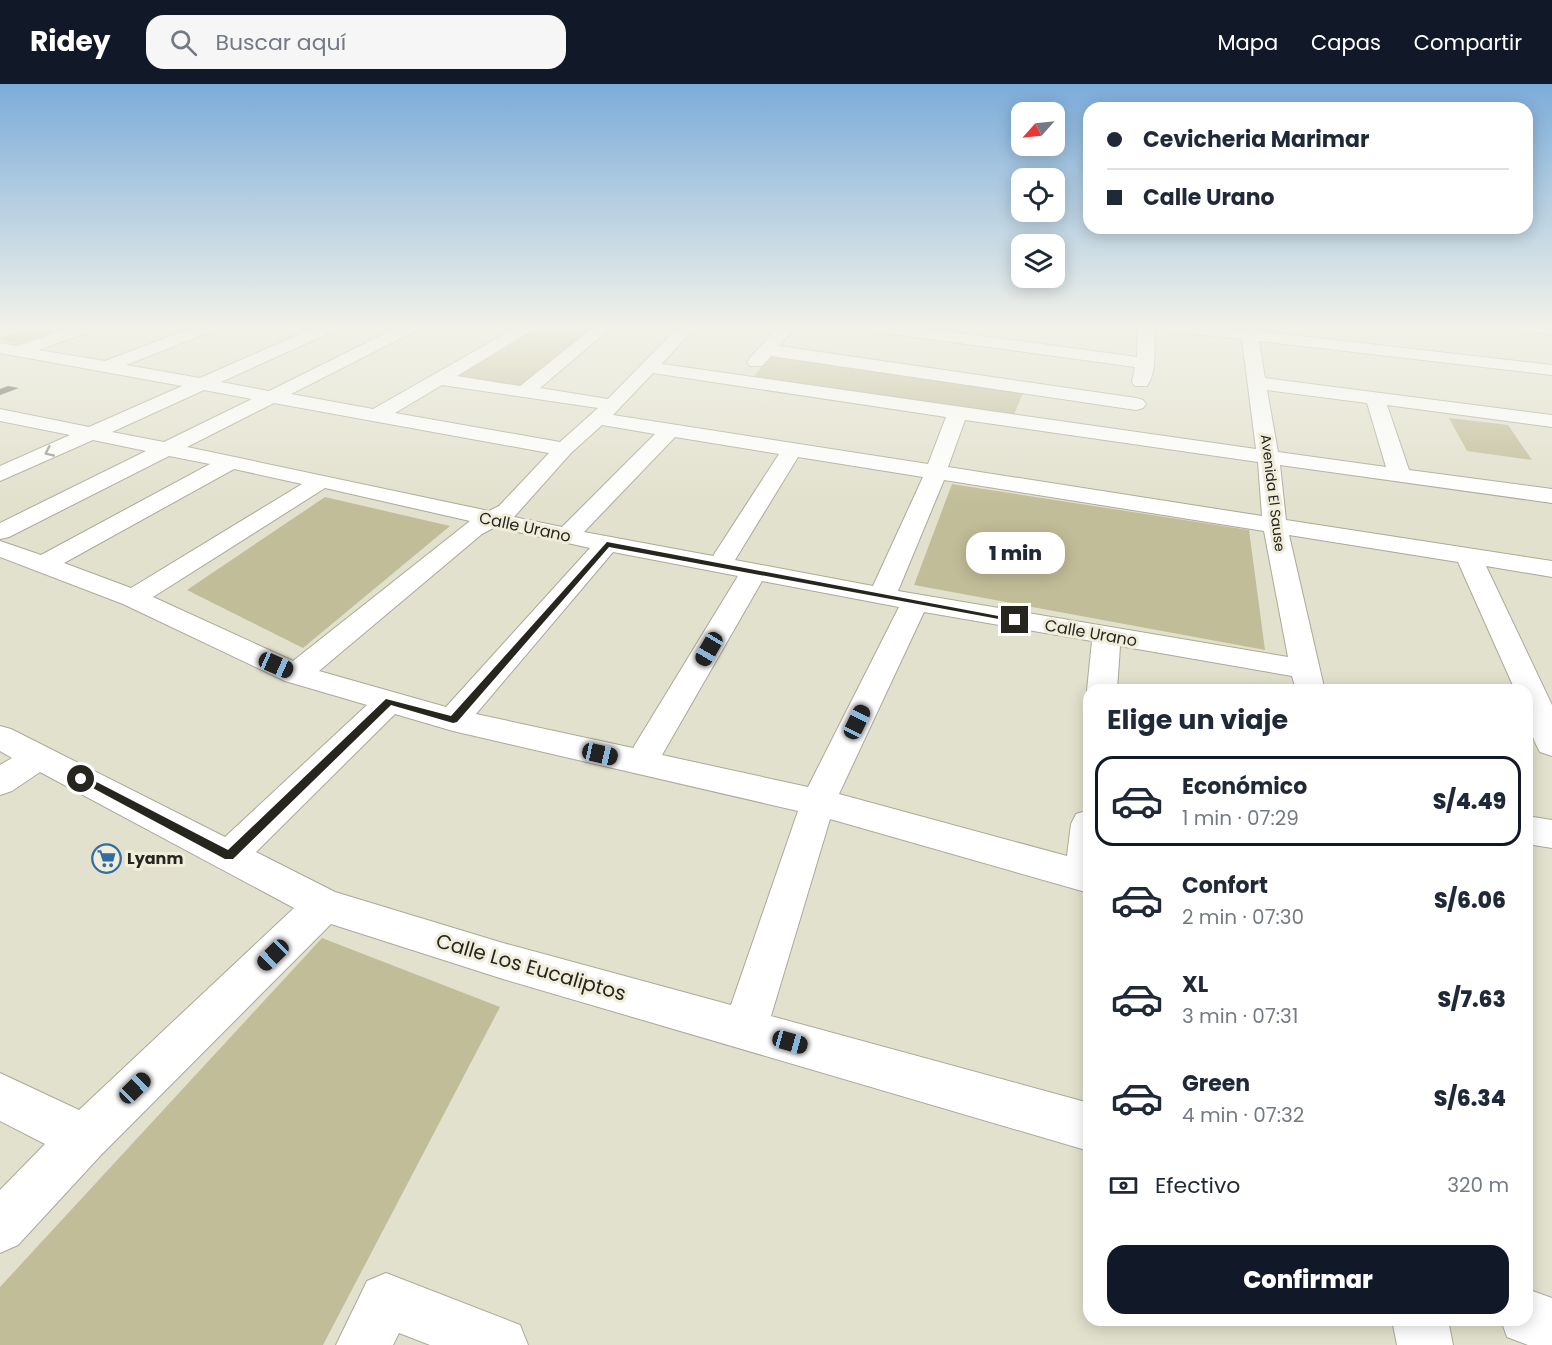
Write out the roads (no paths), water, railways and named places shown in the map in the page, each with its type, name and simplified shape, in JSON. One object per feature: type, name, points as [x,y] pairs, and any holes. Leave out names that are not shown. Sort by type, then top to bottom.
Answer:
[{"type":"street","points":[[0,474],[198,385]]},
{"type":"street","points":[[205,385],[564,449]]},
{"type":"street","points":[[0,532],[294,385]]},
{"type":"street","points":[[375,416],[428,385]]},
{"type":"street","points":[[477,385],[524,392],[670,430],[1552,569]]},
{"type":"street","points":[[524,392],[533,385]]},
{"type":"street","points":[[296,674],[473,529],[507,511],[564,449],[606,412],[632,385]]},
{"type":"street","points":[[769,385],[957,414],[1552,496]]},
{"type":"street","points":[[1005,385],[1136,404]]},
{"type":"street","points":[[1128,438],[1140,385]]},
{"type":"street","name":"Avenida El Sause","points":[[1259,385],[1275,526],[1307,679]]},
{"type":"street","points":[[1273,385],[1550,423]]},
{"type":"street","points":[[1375,398],[1399,474]]},
{"type":"street","points":[[745,1029],[818,802],[898,599],[936,472],[957,414]]},
{"type":"street","name":"Calle Urano","points":[[0,415],[137,445],[322,481],[567,536],[898,599],[1107,635],[1307,679]]},
{"type":"street","points":[[567,536],[670,430]]},
{"type":"street","points":[[719,566],[792,450]]},
{"type":"street","points":[[43,564],[231,462]]},
{"type":"street","points":[[133,598],[322,481]]},
{"type":"street","points":[[453,720],[607,544]]},
{"type":"street","points":[[0,548],[133,598],[296,674],[453,720],[818,802],[1083,875]]},
{"type":"street","points":[[1468,556],[1540,685],[1552,744]]},
{"type":"street","points":[[641,763],[754,572]]},
{"type":"street","points":[[1103,684],[1107,635]]},
{"type":"street","points":[[229,856],[390,701]]},
{"type":"street","name":"Calle Los Eucaliptos","points":[[0,737],[324,905],[503,961],[1083,1125]]},
{"type":"street","points":[[0,782],[38,757]]},
{"type":"street","points":[[1533,831],[1552,834]]},
{"type":"street","points":[[0,1227],[84,1138],[324,905]]},
{"type":"street","points":[[0,1096],[84,1138]]},
{"type":"street","points":[[1533,1319],[1552,1326]]},
{"type":"street","points":[[375,1323],[500,1345]]},
{"type":"street","points":[[1421,1326],[1425,1345]]},
{"type":"place","name":"Lyanm","points":[[106,858]]}]
